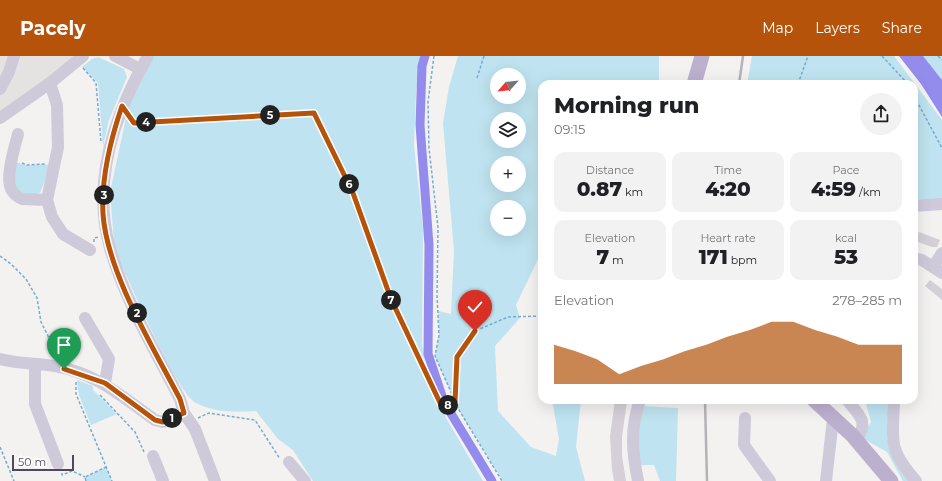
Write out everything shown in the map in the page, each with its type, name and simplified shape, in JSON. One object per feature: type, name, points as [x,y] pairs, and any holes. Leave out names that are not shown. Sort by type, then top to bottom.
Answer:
[{"type":"main road","points":[[695,80],[702,56]]},
{"type":"main road","points":[[818,404],[856,440],[891,481]]},
{"type":"street","points":[[0,89],[9,72],[14,56]]},
{"type":"street","points":[[115,56],[140,69]]},
{"type":"street","points":[[148,56],[122,106],[110,142],[104,182],[103,214],[114,261],[127,294],[180,399],[187,417],[195,429],[215,481]]},
{"type":"street","points":[[0,118],[50,83],[80,59]]},
{"type":"street","points":[[50,83],[57,105],[58,147],[47,200],[52,217],[63,234],[86,244]]},
{"type":"street","points":[[14,139],[9,181],[13,192],[22,200],[47,200]]},
{"type":"street","points":[[918,206],[942,204]]},
{"type":"street","points":[[918,260],[938,270],[942,253]]},
{"type":"street","points":[[85,318],[109,359],[100,381]]},
{"type":"street","points":[[0,358],[70,370],[100,381],[155,420],[163,422],[187,417]]},
{"type":"street","points":[[35,365],[35,404],[58,464]]},
{"type":"street","points":[[638,481],[633,454],[633,423],[639,404]]},
{"type":"street","points":[[850,404],[863,419],[863,428],[856,440]]},
{"type":"street","points":[[894,404],[892,439],[896,453],[916,481]]},
{"type":"street","points":[[745,418],[744,445],[770,481]]},
{"type":"street","points":[[826,481],[833,419]]},
{"type":"street","points":[[153,456],[163,481]]},
{"type":"street","points":[[289,462],[305,481]]},
{"type":"path","points":[[434,56],[428,102],[429,148],[438,228],[437,295],[439,336],[435,356],[455,402],[502,481]]},
{"type":"path","points":[[476,78],[484,56]]},
{"type":"path","points":[[799,80],[808,56]]},
{"type":"path","points":[[882,56],[904,80]]},
{"type":"path","points":[[938,56],[942,60]]},
{"type":"path","points":[[80,59],[96,83],[101,144]]},
{"type":"path","points":[[918,103],[942,148]]},
{"type":"path","points":[[122,106],[134,123],[314,113],[353,193],[391,299],[442,407],[455,402]]},
{"type":"path","points":[[12,160],[27,165],[41,163],[55,165]]},
{"type":"path","points":[[86,244],[93,248],[94,238],[107,234]]},
{"type":"path","points":[[0,256],[11,264],[26,279],[37,298],[41,322],[70,370],[76,394],[112,481]]},
{"type":"path","points":[[455,402],[457,357],[475,331],[508,316],[538,316]]},
{"type":"path","points":[[100,381],[95,389],[135,432],[143,451],[153,456]]},
{"type":"path","points":[[187,417],[209,413],[255,420],[281,461],[289,462]]},
{"type":"path","points":[[0,447],[14,481]]},
{"type":"path","points":[[58,464],[62,475],[72,471],[85,477]]},
{"type":"path","points":[[85,477],[106,467]]},
{"type":"path","points":[[85,477],[86,481]]},
{"type":"shaded area","points":[[0,56],[83,56],[0,118]]},
{"type":"shaded area","points":[[154,56],[421,56],[416,92],[414,146],[423,228],[422,345],[428,376],[433,390],[440,401],[446,418],[483,481],[313,481],[293,450],[278,439],[256,411],[233,412],[211,409],[196,403],[187,395],[154,336],[118,258],[114,242],[110,192],[129,104]]},
{"type":"shaded area","points":[[458,56],[659,56],[659,80],[538,80],[538,259],[516,305],[520,318],[495,346],[498,411],[531,447],[556,456],[559,439],[553,404],[581,404],[576,447],[585,481],[503,481],[459,410],[435,356],[439,335],[438,311],[451,314],[454,251],[443,123],[449,87]]},
{"type":"shaded area","points":[[752,56],[894,56],[912,80],[748,80]]},
{"type":"shaded area","points":[[899,56],[923,56],[942,80],[942,117],[921,84]]},
{"type":"shaded area","points":[[922,56],[942,56],[942,81]]},
{"type":"shaded area","points":[[98,57],[124,69],[127,77],[109,120],[103,146],[98,83],[82,67],[92,59]]},
{"type":"shaded area","points":[[918,88],[942,120],[942,201],[918,200]]},
{"type":"shaded area","points":[[16,162],[29,165],[51,165],[40,193],[29,197],[15,189],[13,172]]},
{"type":"shaded area","points":[[77,380],[93,386],[93,390],[117,414],[91,425],[79,395]]},
{"type":"shaded area","points":[[866,404],[890,404],[887,439],[911,481],[903,481],[887,452],[862,438],[871,422]]},
{"type":"shaded area","points":[[642,406],[678,408],[676,481],[660,481],[654,465],[637,465],[636,439]]},
{"type":"shaded area","points":[[106,467],[112,481],[86,481],[85,477]]},
{"type":"building","points":[[919,232],[940,240],[937,247],[932,247],[918,242]]},
{"type":"building","points":[[930,280],[942,289],[942,300],[925,286]]},
{"type":"building","points":[[614,404],[627,404],[622,437],[622,456],[626,481],[614,481],[610,436]]},
{"type":"waterway","points":[[425,56],[422,66],[420,125],[429,245],[428,354],[444,402],[492,481]]},
{"type":"railway","points":[[740,80],[743,56]]},
{"type":"railway","points":[[705,404],[707,481]]},
{"type":"route","points":[[64,369],[105,383],[155,420],[163,422],[184,413],[180,399],[127,294],[110,248],[107,234],[103,214],[104,182],[110,142],[122,106],[134,123],[314,113],[353,193],[391,299],[442,407],[455,402],[457,357],[475,331]]}]
